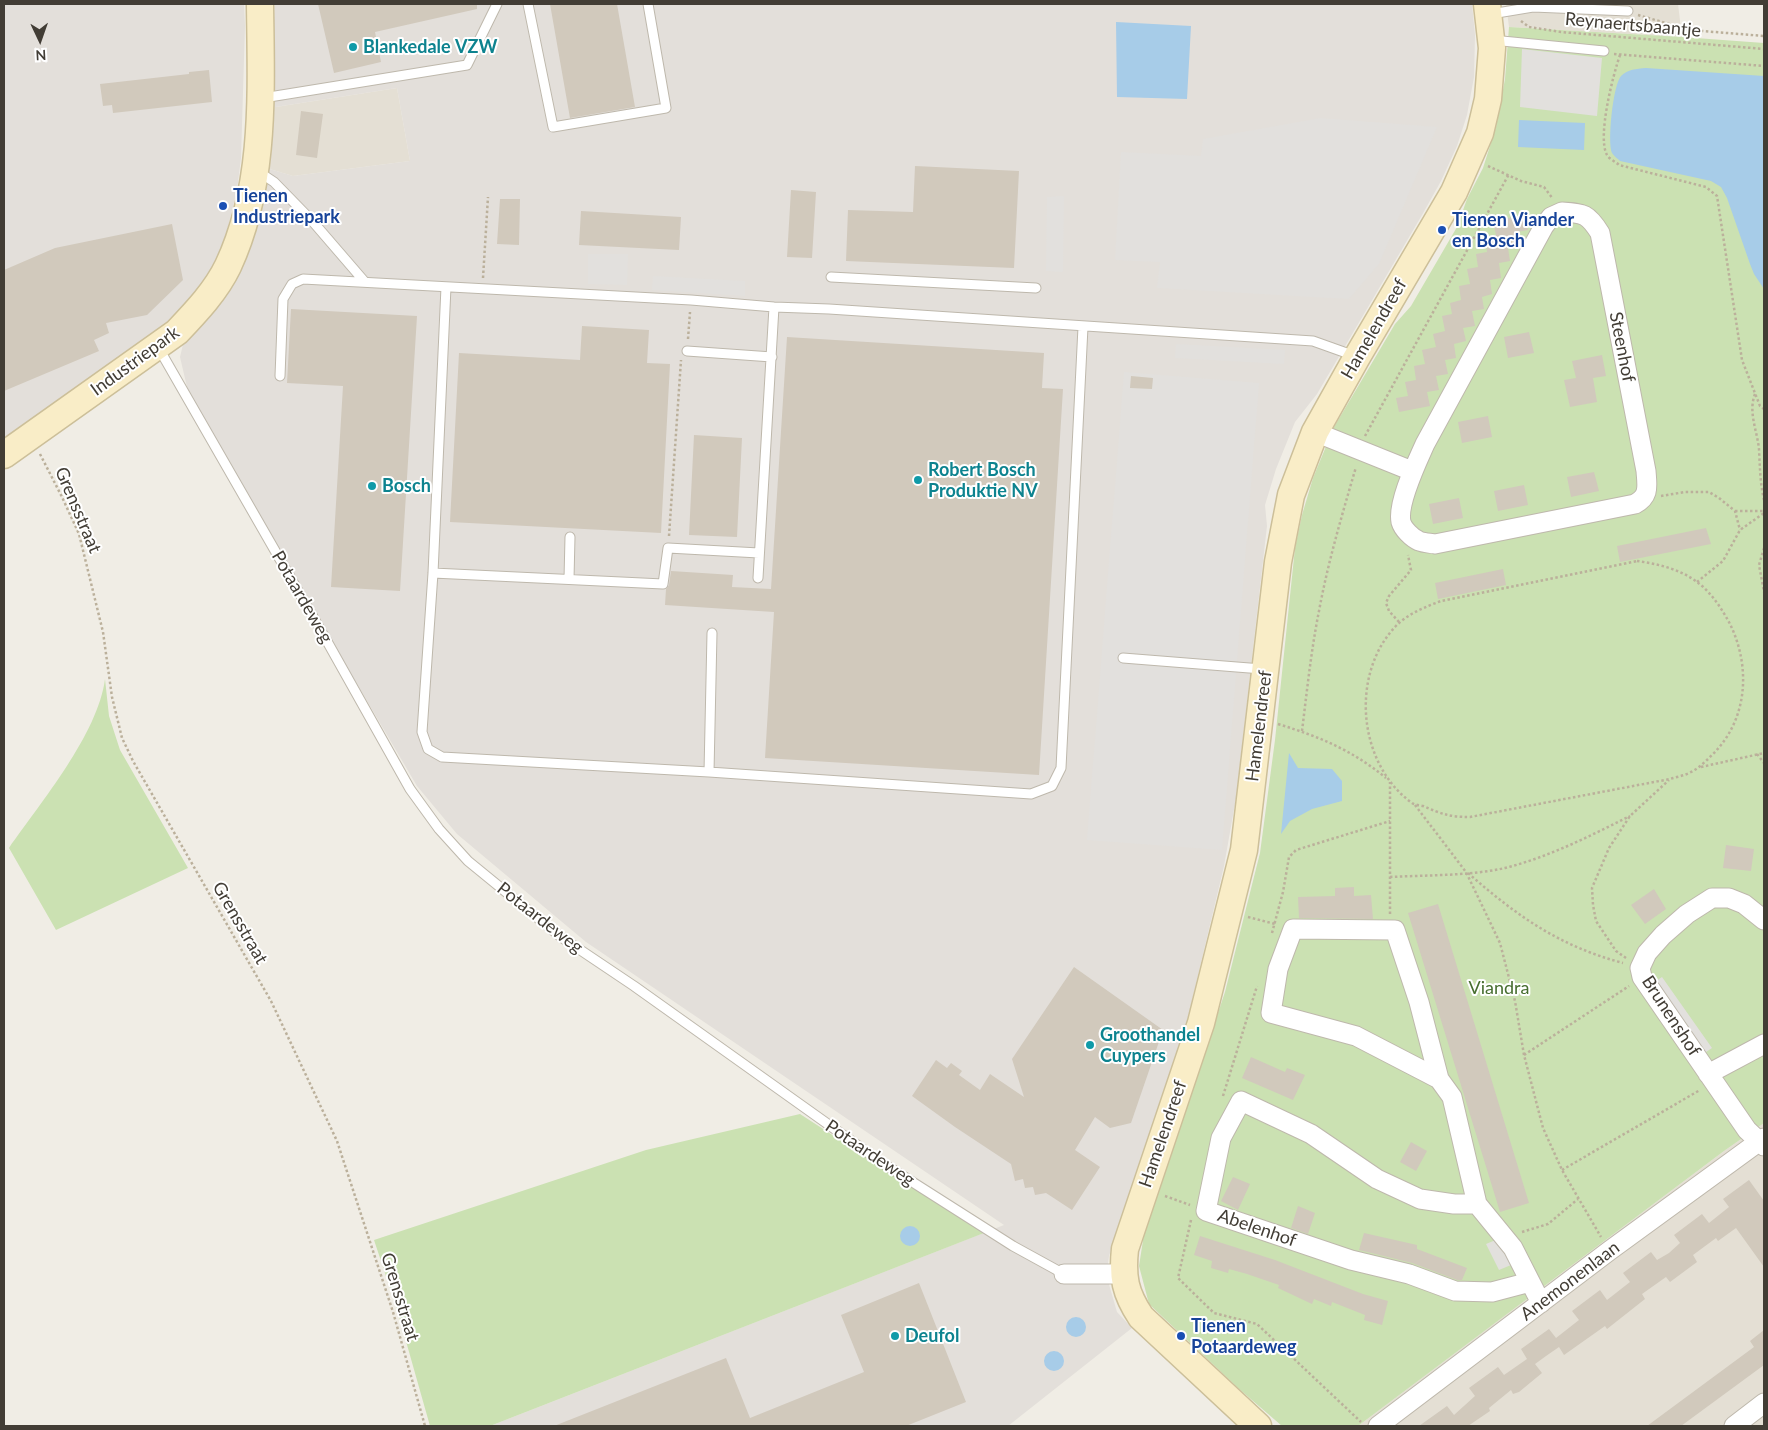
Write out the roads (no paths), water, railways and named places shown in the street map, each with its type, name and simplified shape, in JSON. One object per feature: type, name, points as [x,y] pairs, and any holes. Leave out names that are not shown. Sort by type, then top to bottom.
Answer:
[{"type":"street","name":"Industriepark","points":[[4,455],[177,332],[197,311],[227,267],[247,213],[256,170],[260,99],[260,4]]},
{"type":"street","name":"Hamelendreef","points":[[1258,1426],[1142,1316],[1128,1294],[1124,1274],[1127,1240],[1201,1023],[1244,850],[1278,562],[1291,495],[1315,432],[1454,192],[1470,158],[1480,133],[1488,99],[1491,40],[1488,9]]},
{"type":"street","name":"Steenhof","points":[[1562,212],[1580,213],[1592,220],[1600,233],[1646,471],[1647,490],[1642,500],[1635,504],[1435,544],[1419,541],[1408,533],[1401,524],[1400,512],[1412,471],[1544,226],[1551,217],[1562,212]]},
{"type":"street","points":[[1315,432],[1412,471]]},
{"type":"street","name":"Brunenshof","points":[[1763,1142],[1748,1130],[1641,972],[1647,953],[1663,935],[1686,914],[1712,898],[1729,898],[1744,904],[1764,920]]},
{"type":"street","points":[[1439,1079],[1356,1036],[1271,1013],[1278,970],[1293,929],[1394,930],[1419,1002],[1439,1079],[1452,1097],[1477,1204],[1513,1248],[1541,1303]]},
{"type":"street","name":"Brunenshof","points":[[1711,1078],[1764,1044]]},
{"type":"street","name":"Abelenhof","points":[[1477,1204],[1454,1204],[1420,1199],[1377,1178],[1311,1134],[1241,1101],[1221,1138],[1206,1210],[1351,1260],[1409,1274],[1455,1290],[1492,1292],[1530,1282]]},
{"type":"street","name":"Anemonenlaan","points":[[1378,1426],[1609,1251],[1763,1142]]},
{"type":"street","name":"Potaardeweg","points":[[1064,1274],[1124,1274]]},
{"type":"street","points":[[1734,1426],[1764,1403]]},
{"type":"lane","points":[[260,99],[467,65],[497,4]]},
{"type":"lane","points":[[528,4],[552,127],[666,108],[648,4]]},
{"type":"lane","points":[[1488,9],[1533,7],[1628,11]]},
{"type":"lane","points":[[1491,40],[1604,51]]},
{"type":"lane","points":[[256,170],[274,182],[314,223],[364,282]]},
{"type":"lane","points":[[831,277],[1036,288]]},
{"type":"lane","points":[[280,376],[283,299],[292,284],[303,279],[691,300],[774,307],[829,308],[1313,341],[1357,357]]},
{"type":"lane","points":[[446,287],[433,573],[422,732],[428,748],[442,757],[709,772],[1031,794],[1052,786],[1061,768],[1083,326]]},
{"type":"lane","points":[[758,578],[774,307]]},
{"type":"lane","name":"Potaardeweg","points":[[158,347],[410,788],[439,829],[468,861],[561,937],[634,986],[881,1162],[1013,1246],[1064,1274]]},
{"type":"lane","points":[[687,351],[772,356]]},
{"type":"lane","points":[[569,579],[570,537]]},
{"type":"lane","points":[[433,573],[663,584],[668,548],[759,553]]},
{"type":"lane","points":[[709,772],[712,633]]},
{"type":"lane","points":[[1123,658],[1266,669]]},
{"type":"water","points":[[1116,22],[1191,26],[1187,99],[1117,97]]},
{"type":"water","points":[[1646,68],[1764,76],[1764,289],[1754,274],[1727,198],[1721,187],[1711,181],[1620,161],[1612,153],[1610,138],[1613,102],[1618,81],[1626,72]]},
{"type":"water","points":[[1519,120],[1585,123],[1584,150],[1518,147]]},
{"type":"water","points":[[1289,753],[1298,768],[1332,769],[1342,781],[1342,801],[1312,809],[1290,821],[1281,834]]},
{"type":"water","points":[[910,1226],[917,1229],[920,1236],[917,1243],[910,1246],[903,1243],[900,1236],[903,1229]]},
{"type":"water","points":[[1076,1317],[1083,1320],[1086,1327],[1083,1334],[1076,1337],[1069,1334],[1066,1327],[1069,1320]]},
{"type":"water","points":[[1054,1351],[1061,1354],[1064,1361],[1061,1368],[1054,1371],[1047,1368],[1044,1361],[1047,1354]]},
{"type":"place","name":"Blankedale VZW","points":[[353,47]]},
{"type":"place","name":"Tienen Industriepark","points":[[223,206]]},
{"type":"place","name":"Tienen Viander en Bosch","points":[[1442,230]]},
{"type":"place","name":"Robert Bosch Produktie NV","points":[[918,480]]},
{"type":"place","name":"Bosch","points":[[372,486]]},
{"type":"place","name":"Groothandel Cuypers","points":[[1090,1045]]},
{"type":"place","name":"Deufol","points":[[895,1336]]},
{"type":"place","name":"Tienen Potaardeweg","points":[[1181,1336]]},
{"type":"park label","name":"Viandra","points":[[1499,988]]}]
